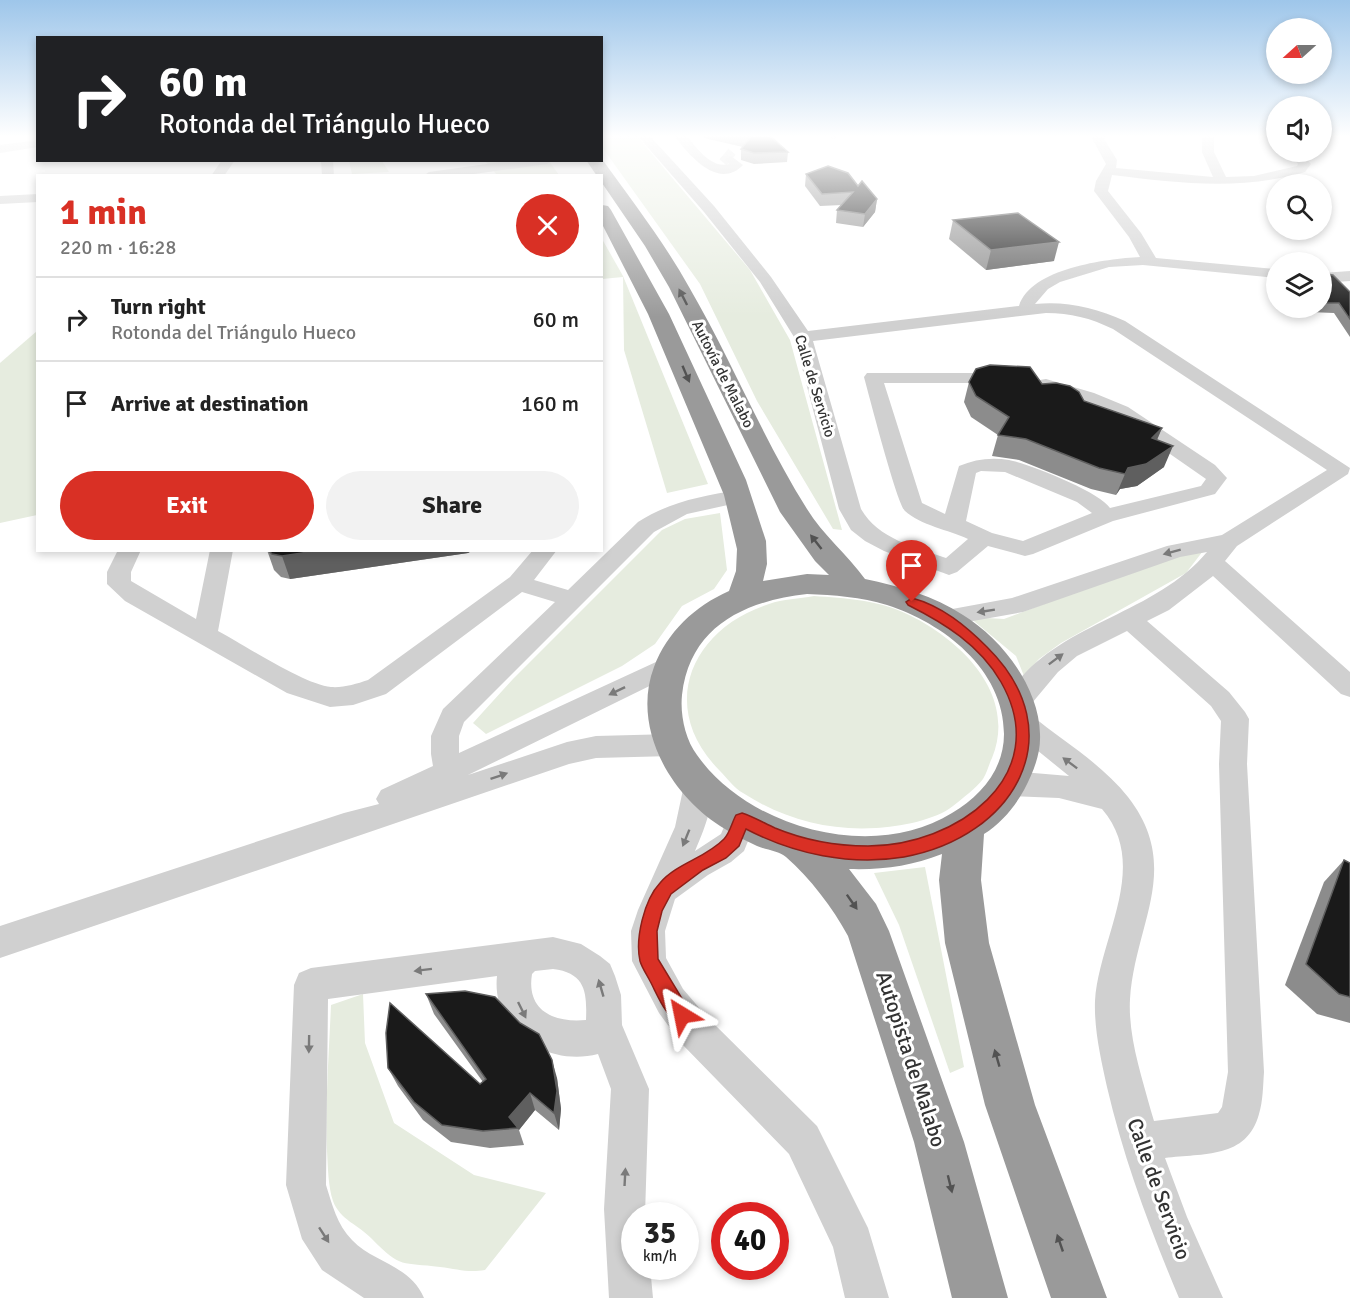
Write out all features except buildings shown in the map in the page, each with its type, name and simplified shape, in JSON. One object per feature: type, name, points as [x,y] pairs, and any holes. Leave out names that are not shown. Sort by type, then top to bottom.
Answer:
[{"type":"highway","name":"Autovía de Malabo","points":[[619,196],[679,287],[794,512],[825,554],[845,573],[854,586]]},
{"type":"highway","name":"Autovía de Malabo","points":[[603,212],[627,250],[667,329],[738,496],[751,541],[752,561],[750,580],[741,598]]},
{"type":"highway","points":[[830,584],[854,586],[901,597],[945,618],[973,639],[996,664],[1008,682],[1019,712],[1022,744],[1018,765],[1009,784],[991,808],[965,827],[937,841],[905,850],[869,853],[833,851],[769,833],[742,819],[699,785],[683,765],[672,745],[666,724],[663,704],[664,684],[669,665],[690,632],[722,607],[741,598],[784,586],[830,584]]},
{"type":"highway","points":[[965,827],[960,880],[967,943],[1010,1105],[1079,1298]]},
{"type":"highway","name":"Autopista de Malabo","points":[[798,843],[842,887],[868,931],[939,1142],[980,1298]]},
{"type":"street","name":"Calle de Servicio","points":[[701,196],[709,209],[766,280],[803,337],[850,509],[859,525],[873,536],[899,549],[950,567],[984,538]]},
{"type":"street","points":[[1105,196],[1136,236],[1151,262]]},
{"type":"street","points":[[0,200],[36,198]]},
{"type":"street","points":[[1026,309],[1029,298],[1034,292],[1055,279],[1108,263],[1151,262],[1266,273]]},
{"type":"street","points":[[1332,277],[1350,276]]},
{"type":"street","points":[[803,337],[1026,309],[1065,308],[1106,319],[1345,473],[1229,541],[1212,562],[1188,584],[1130,620],[1068,651],[1043,671],[1019,712]]},
{"type":"street","points":[[873,377],[1016,378],[1069,391],[1121,411],[1208,469],[1217,478],[1208,490],[1105,516],[1025,549],[984,538],[954,524],[930,517],[912,506],[873,377]]},
{"type":"street","points":[[954,524],[966,470],[979,465],[1008,466],[1074,492],[1099,507],[1105,516]]},
{"type":"street","points":[[453,781],[443,750],[447,729],[453,716],[646,527],[668,512],[694,504],[738,496]]},
{"type":"street","points":[[945,618],[1014,606],[1175,550],[1229,541]]},
{"type":"street","points":[[129,552],[119,572],[119,584],[133,595],[296,686],[330,697],[353,695],[377,687],[518,584],[544,552]]},
{"type":"street","points":[[205,635],[222,552]]},
{"type":"street","points":[[1212,562],[1350,687]]},
{"type":"street","points":[[518,584],[572,599]]},
{"type":"street","points":[[1130,620],[1220,699],[1235,719],[1233,764],[1246,1072],[1240,1114],[1228,1131],[1139,1142]]},
{"type":"street","points":[[0,942],[344,826],[388,814],[669,665]]},
{"type":"street","name":"Calle de Servicio","points":[[1019,712],[1114,801],[1127,819],[1137,844],[1141,871],[1119,958],[1113,999],[1115,1041],[1139,1142],[1201,1298]]},
{"type":"street","points":[[453,781],[596,747],[672,745]]},
{"type":"street","points":[[1009,784],[1041,783],[1090,792],[1114,801]]},
{"type":"street","points":[[699,785],[690,827],[654,910],[648,931],[649,961],[670,1001],[694,1030],[802,1140],[853,1243],[867,1298]]},
{"type":"street","points":[[665,888],[697,865],[720,853],[733,842],[742,819]]},
{"type":"street","points":[[402,1298],[337,1255],[317,1224],[306,1185],[311,985],[553,953],[569,956],[598,976],[604,995],[604,1025],[600,1035],[573,1040],[542,1032],[527,1020],[520,1010],[514,977],[517,966],[526,957]]},
{"type":"street","points":[[604,1025],[630,1089],[624,1209],[631,1298]]},
{"type":"shaded area","points":[[637,196],[687,196],[750,270],[790,340],[842,530],[833,529],[757,401],[700,284]]},
{"type":"shaded area","points":[[603,241],[623,276],[708,484],[667,493],[624,350],[623,277],[603,279]]},
{"type":"shaded area","points":[[36,332],[36,515],[0,523],[0,363]]},
{"type":"shaded area","points":[[720,513],[727,570],[714,589],[682,606],[655,644],[622,666],[486,734],[473,723],[513,679],[662,530],[685,519]]},
{"type":"shaded area","points":[[1203,551],[1186,573],[1061,643],[1039,659],[1024,676],[1016,656],[969,617],[1004,619],[1175,555]]},
{"type":"shaded area","points":[[814,596],[873,603],[907,614],[946,638],[979,671],[991,691],[997,712],[998,734],[992,758],[983,779],[946,811],[916,822],[885,827],[841,827],[806,821],[774,810],[740,791],[701,747],[690,722],[687,697],[691,673],[702,651],[719,632],[742,616],[774,602]]},
{"type":"shaded area","points":[[925,867],[964,1067],[950,1073],[899,925],[874,873]]},
{"type":"shaded area","points":[[363,994],[365,1043],[394,1123],[474,1175],[546,1193],[485,1270],[462,1270],[409,1264],[396,1260],[336,1208],[328,1176],[331,1005]]},
{"type":"route","points":[[682,1015],[670,1001],[649,961],[648,931],[654,910],[665,888],[697,865],[720,853],[733,842],[742,819],[769,833],[833,851],[869,853],[905,850],[937,841],[965,827],[991,808],[1009,784],[1018,765],[1022,744],[1017,702],[1008,682],[996,664],[964,631],[945,618],[912,602]]}]
